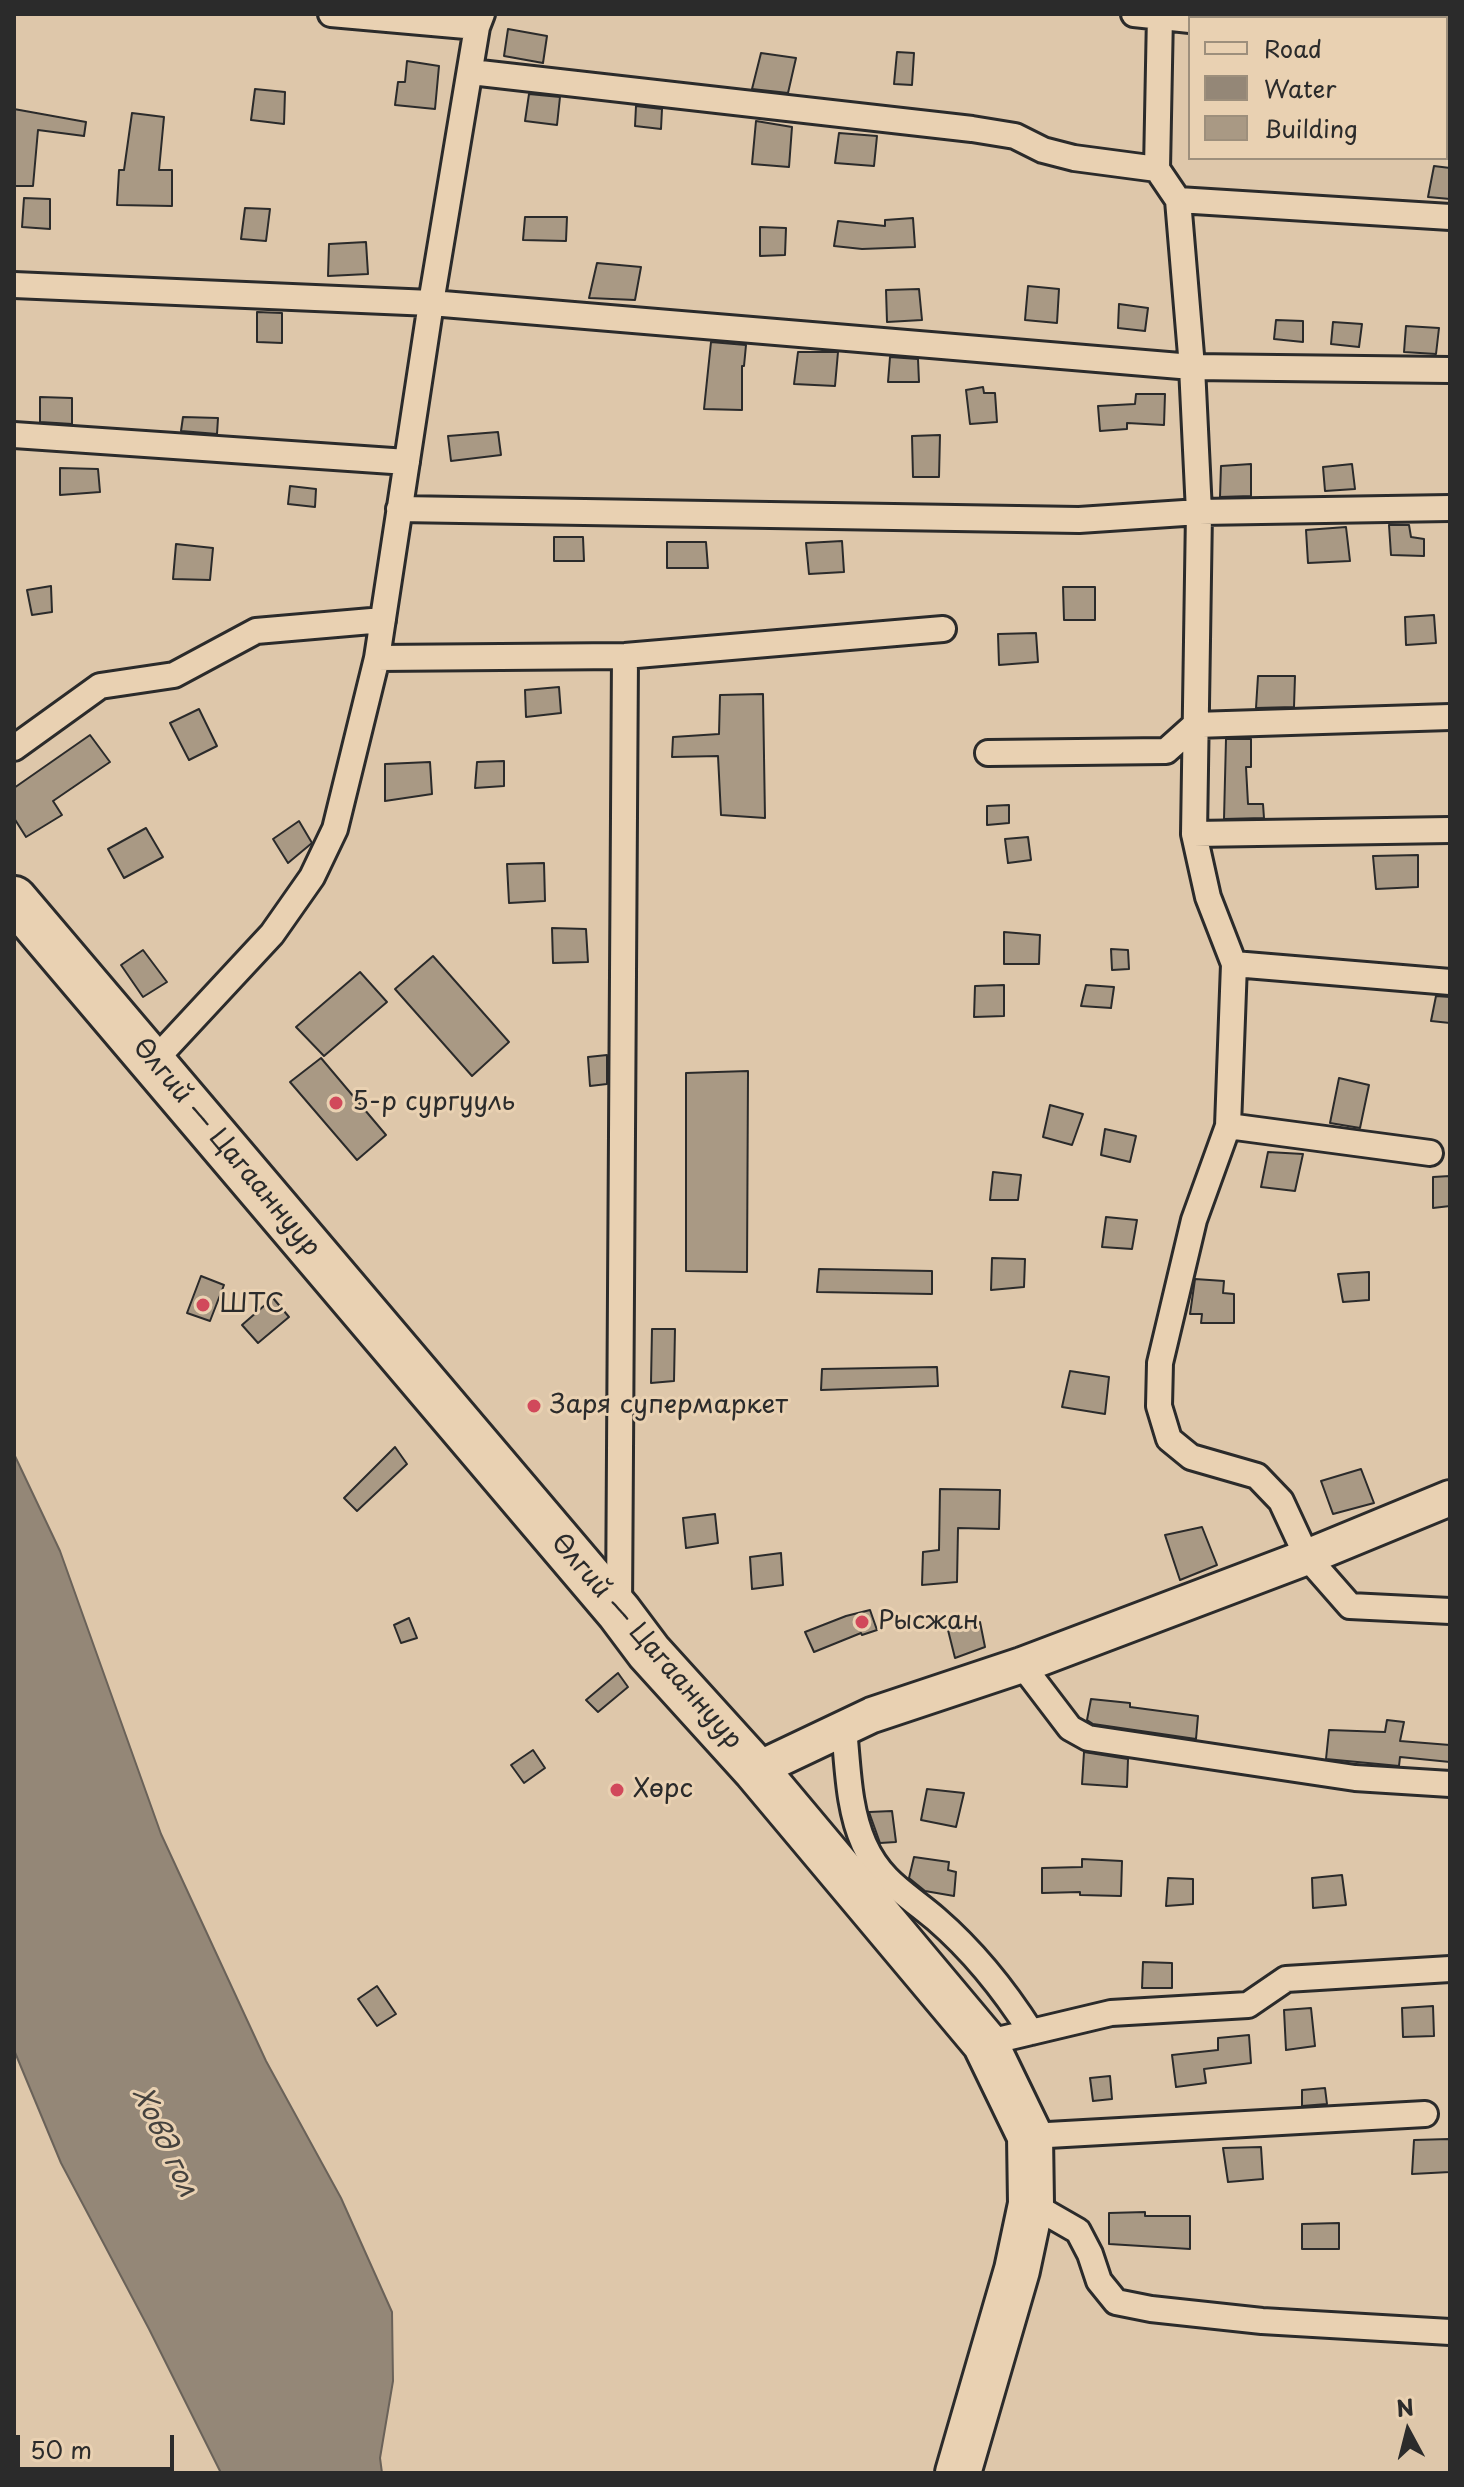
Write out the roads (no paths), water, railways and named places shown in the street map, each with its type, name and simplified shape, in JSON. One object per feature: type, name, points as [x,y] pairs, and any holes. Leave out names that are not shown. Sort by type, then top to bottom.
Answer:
[{"type":"highway","name":"Өлгий — Цагааннуур","points":[[14,899],[619,1612],[649,1652],[756,1770],[985,2043],[1030,2136],[1031,2204],[1017,2270],[958,2473]]},
{"type":"street","points":[[153,1062],[272,934],[312,877],[335,829],[377,658],[431,303],[480,21],[331,14]]},
{"type":"street","points":[[1134,14],[1188,20]]},
{"type":"street","points":[[1160,16],[1157,169],[1178,200],[1192,367],[1199,512],[1194,834],[1208,897],[1234,964],[1228,1126],[1190,1234],[1160,1363],[1159,1406],[1169,1439],[1191,1457],[1257,1476],[1281,1501],[1307,1557],[1350,1606],[1450,1611]]},
{"type":"street","points":[[471,72],[972,129],[1015,136],[1043,150],[1074,158],[1157,169]]},
{"type":"street","points":[[1178,200],[1450,217]]},
{"type":"street","points":[[14,285],[431,303],[1192,367],[1450,370]]},
{"type":"street","points":[[14,435],[407,462]]},
{"type":"street","points":[[399,509],[1079,520],[1199,512],[1450,508]]},
{"type":"street","points":[[14,748],[100,686],[174,675],[256,631],[383,620]]},
{"type":"street","points":[[377,658],[625,656],[943,629]]},
{"type":"street","points":[[619,1612],[625,656]]},
{"type":"street","points":[[988,753],[1166,751],[1195,725],[1450,717]]},
{"type":"street","points":[[1194,834],[1450,830]]},
{"type":"street","points":[[1234,964],[1450,982]]},
{"type":"street","points":[[1228,1126],[1430,1153]]},
{"type":"street","points":[[756,1770],[872,1715],[1022,1665],[1307,1557],[1450,1498]]},
{"type":"street","points":[[1022,1665],[1070,1728],[1088,1738],[1355,1778],[1450,1784]]},
{"type":"street","points":[[844,1729],[852,1808],[875,1864],[897,1890],[935,1918],[976,1960],[1013,2003],[1031,2032]]},
{"type":"street","points":[[985,2043],[1111,2013],[1248,2005],[1286,1979],[1450,1969]]},
{"type":"street","points":[[1030,2136],[1425,2114]]},
{"type":"street","points":[[1031,2204],[1078,2231],[1099,2281],[1116,2302],[1151,2309],[1262,2321],[1450,2332]]},
{"type":"water","name":"Ховд гол","points":[[14,1454],[60,1551],[161,1834],[266,2061],[341,2198],[392,2312],[393,2381],[380,2458],[382,2473],[221,2473],[61,2163],[14,2050]]},
{"type":"place","name":"5-р сургууль","points":[[336,1103]]},
{"type":"place","name":"ШТС","points":[[203,1305]]},
{"type":"place","name":"Заря супермаркет","points":[[534,1406]]},
{"type":"place","name":"Рысжан","points":[[862,1622]]},
{"type":"place","name":"Хөрс","points":[[617,1790]]}]
